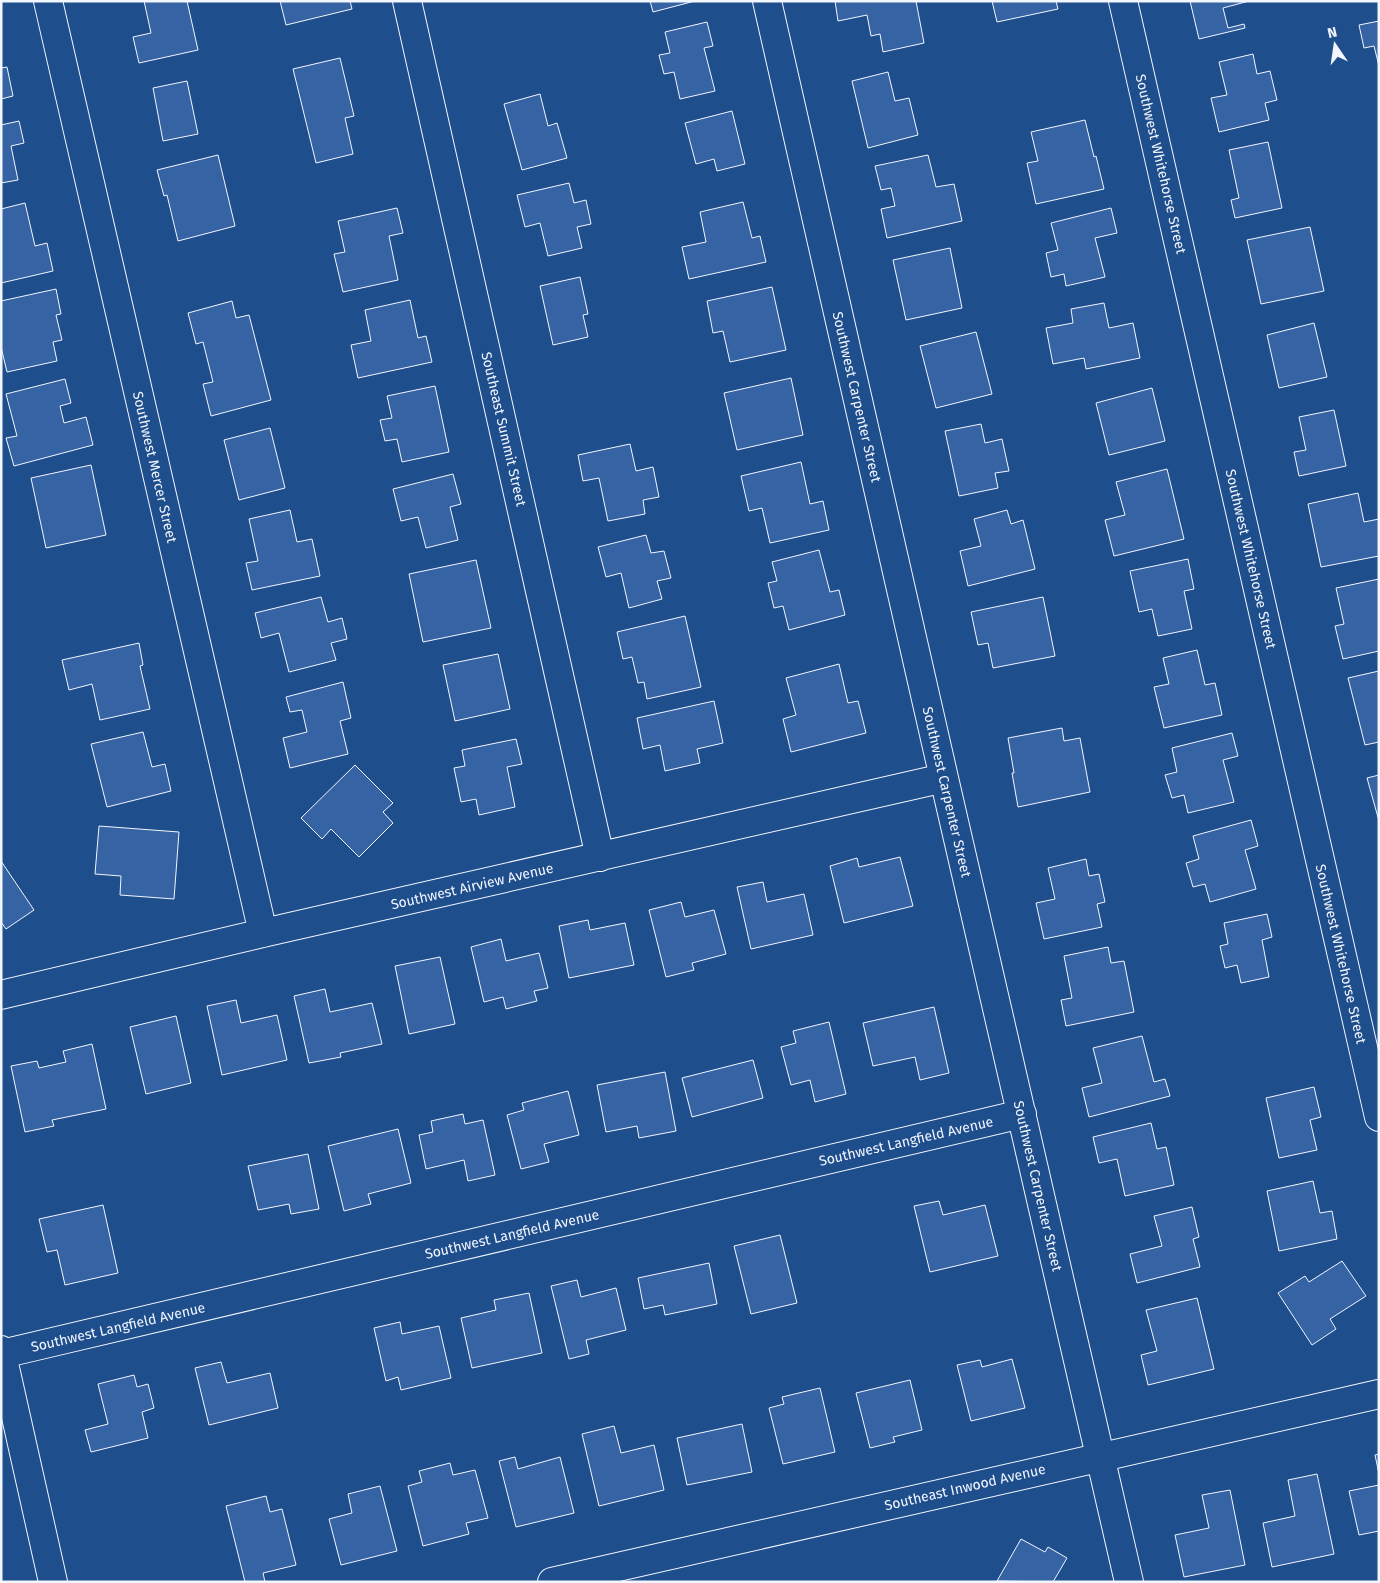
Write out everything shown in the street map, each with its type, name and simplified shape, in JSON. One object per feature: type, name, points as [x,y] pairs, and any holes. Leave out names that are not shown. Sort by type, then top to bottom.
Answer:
[{"type":"street","name":"Southwest Mercer Street","points":[[48,1],[262,933]]},
{"type":"street","name":"Southeast Summit Street","points":[[407,1],[600,856]]},
{"type":"street","name":"Southwest Carpenter Street","points":[[767,1],[1129,1582]]},
{"type":"street","name":"Southwest Whitehorse Street","points":[[1124,1],[1379,1117]]},
{"type":"street","name":"Southwest Airview Avenue","points":[[1,995],[262,933],[944,778]]},
{"type":"street","name":"Southwest Langfield Avenue","points":[[2,1352],[1022,1114]]},
{"type":"street","points":[[2,1352],[53,1582]]},
{"type":"street","name":"Southeast Inwood Avenue","points":[[552,1582],[1379,1394]]},
{"type":"building","points":[[144,1],[187,1],[198,50],[139,63],[133,37],[151,33]]},
{"type":"building","points":[[280,1],[350,1],[352,9],[286,25]]},
{"type":"building","points":[[650,1],[695,1],[653,12]]},
{"type":"building","points":[[835,1],[916,1],[924,43],[883,52],[880,34],[871,36],[867,15],[838,21]]},
{"type":"building","points":[[992,1],[1056,1],[1058,9],[997,22]]},
{"type":"building","points":[[1190,1],[1249,1],[1223,8],[1228,28],[1244,24],[1245,28],[1199,39]]},
{"type":"building","points":[[1379,21],[1379,66],[1374,46],[1364,48],[1359,25]]},
{"type":"building","points":[[707,22],[713,46],[704,48],[715,91],[680,99],[674,72],[664,74],[659,55],[670,53],[665,32]]},
{"type":"building","points":[[1253,54],[1257,74],[1270,71],[1277,100],[1265,103],[1269,120],[1219,132],[1211,98],[1227,95],[1219,62]]},
{"type":"building","points":[[340,58],[354,116],[345,118],[353,154],[316,163],[293,69]]},
{"type":"building","points":[[7,67],[13,96],[1,99],[1,68]]},
{"type":"building","points":[[888,72],[895,101],[909,98],[918,135],[868,148],[852,81]]},
{"type":"building","points":[[187,81],[198,134],[163,141],[153,88]]},
{"type":"building","points":[[540,94],[548,126],[557,123],[567,158],[522,170],[504,104]]},
{"type":"building","points":[[732,111],[745,164],[717,171],[714,159],[696,164],[685,123]]},
{"type":"building","points":[[1085,120],[1104,189],[1036,204],[1027,163],[1038,161],[1031,132]]},
{"type":"building","points":[[19,121],[24,143],[11,146],[18,180],[1,183],[1,125]]},
{"type":"building","points":[[1268,142],[1282,208],[1235,218],[1231,200],[1239,198],[1229,150]]},
{"type":"building","points":[[218,155],[235,226],[178,241],[167,195],[164,196],[157,170]]},
{"type":"building","points":[[928,155],[936,187],[954,184],[962,221],[887,238],[881,209],[895,206],[891,188],[881,190],[875,166]]},
{"type":"building","points":[[569,183],[574,203],[586,200],[591,224],[577,227],[582,248],[548,256],[540,223],[525,227],[517,195]]},
{"type":"building","points":[[743,202],[752,238],[760,236],[766,262],[689,279],[682,247],[706,242],[700,212]]},
{"type":"building","points":[[25,203],[35,246],[47,243],[53,271],[1,283],[1,209]]},
{"type":"building","points":[[397,208],[403,233],[389,236],[398,280],[343,292],[334,254],[345,252],[338,221]]},
{"type":"building","points":[[1111,208],[1117,233],[1095,238],[1105,277],[1066,286],[1064,274],[1051,277],[1046,253],[1058,250],[1051,223]]},
{"type":"building","points":[[1310,227],[1324,291],[1261,304],[1247,240]]},
{"type":"building","points":[[950,248],[962,308],[906,320],[893,260]]},
{"type":"building","points":[[580,277],[588,314],[583,315],[588,337],[553,345],[540,286]]},
{"type":"building","points":[[772,287],[786,350],[730,362],[723,331],[713,333],[707,301]]},
{"type":"building","points":[[56,289],[61,314],[56,315],[62,340],[53,342],[57,361],[7,372],[1,347],[1,301]]},
{"type":"building","points":[[410,300],[418,338],[426,336],[432,362],[358,378],[351,345],[371,341],[365,310]]},
{"type":"building","points":[[232,301],[236,318],[249,315],[271,400],[211,416],[203,384],[213,382],[203,342],[196,344],[188,313]]},
{"type":"building","points":[[1104,303],[1109,328],[1133,323],[1140,358],[1086,369],[1084,358],[1053,364],[1046,328],[1073,323],[1071,309]]},
{"type":"building","points":[[1314,323],[1327,377],[1279,388],[1267,335]]},
{"type":"building","points":[[976,332],[992,394],[936,408],[920,346]]},
{"type":"building","points":[[791,378],[803,435],[737,450],[724,393]]},
{"type":"building","points":[[65,379],[71,403],[60,406],[64,423],[86,417],[93,445],[14,466],[6,438],[17,436],[6,394]]},
{"type":"building","points":[[435,386],[449,452],[402,462],[397,439],[385,441],[380,420],[392,418],[387,396]]},
{"type":"building","points":[[1152,388],[1165,441],[1109,455],[1096,403]]},
{"type":"building","points":[[1334,410],[1346,466],[1299,476],[1294,452],[1306,450],[1299,417]]},
{"type":"building","points":[[981,424],[985,443],[1002,439],[1009,471],[995,473],[998,488],[959,496],[945,431]]},
{"type":"building","points":[[270,428],[285,488],[239,500],[224,440]]},
{"type":"building","points":[[630,444],[636,471],[653,467],[659,497],[643,500],[645,514],[608,521],[599,478],[583,481],[578,455]]},
{"type":"building","points":[[801,462],[810,504],[823,501],[829,530],[770,543],[762,508],[749,511],[741,476]]},
{"type":"building","points":[[91,465],[106,535],[46,548],[31,478]]},
{"type":"building","points":[[1167,469],[1184,539],[1114,556],[1105,520],[1125,515],[1116,482]]},
{"type":"building","points":[[453,474],[461,504],[450,507],[458,540],[426,548],[418,517],[401,521],[393,489]]},
{"type":"building","points":[[1358,493],[1364,522],[1379,519],[1379,556],[1321,567],[1308,504]]},
{"type":"building","points":[[290,510],[297,542],[312,539],[320,576],[252,590],[246,563],[258,561],[249,519]]},
{"type":"building","points":[[1007,510],[1011,524],[1023,520],[1035,569],[968,586],[960,551],[981,546],[974,519]]},
{"type":"building","points":[[646,535],[651,553],[664,551],[671,578],[657,581],[662,599],[629,608],[621,573],[606,577],[598,547]]},
{"type":"building","points":[[819,550],[830,592],[839,590],[845,615],[789,630],[783,606],[774,608],[768,583],[777,581],[772,562]]},
{"type":"building","points":[[1188,559],[1194,589],[1184,591],[1192,629],[1158,636],[1152,609],[1139,612],[1130,571]]},
{"type":"building","points":[[476,560],[491,628],[423,642],[409,574]]},
{"type":"building","points":[[1379,579],[1379,651],[1343,659],[1335,626],[1344,624],[1336,588]]},
{"type":"building","points":[[321,597],[328,622],[342,618],[347,639],[331,643],[336,660],[289,672],[279,633],[261,638],[255,613]]},
{"type":"building","points":[[1043,597],[1055,656],[993,668],[988,643],[978,645],[971,612]]},
{"type":"building","points":[[685,616],[701,687],[647,699],[644,682],[638,683],[632,657],[623,659],[617,632]]},
{"type":"building","points":[[139,643],[143,665],[140,666],[150,709],[100,720],[92,684],[69,690],[62,660]]},
{"type":"building","points":[[1197,650],[1205,685],[1215,683],[1222,715],[1164,728],[1154,687],[1169,684],[1163,658]]},
{"type":"building","points":[[498,654],[510,709],[455,721],[443,665]]},
{"type":"building","points":[[839,664],[848,703],[858,701],[866,733],[791,752],[783,719],[796,715],[786,678]]},
{"type":"building","points":[[1379,671],[1379,742],[1365,745],[1348,678]]},
{"type":"building","points":[[343,682],[351,718],[340,721],[348,754],[290,768],[283,738],[307,732],[302,710],[290,712],[286,697]]},
{"type":"building","points":[[714,701],[723,743],[697,749],[700,763],[665,771],[660,745],[643,749],[637,718]]},
{"type":"building","points":[[1062,728],[1064,741],[1080,738],[1090,792],[1018,807],[1008,738]]},
{"type":"building","points":[[143,732],[152,767],[165,764],[171,791],[107,807],[91,744]]},
{"type":"building","points":[[1232,733],[1238,756],[1223,760],[1234,802],[1188,813],[1184,795],[1172,798],[1165,775],[1177,772],[1172,748]]},
{"type":"building","points":[[516,739],[522,764],[507,767],[515,807],[479,815],[476,799],[461,802],[454,768],[465,766],[462,750]]},
{"type":"building","points":[[355,765],[393,803],[383,812],[393,823],[359,857],[331,829],[322,839],[301,818]]},
{"type":"building","points":[[1379,775],[1379,821],[1367,778]]},
{"type":"building","points":[[1251,820],[1258,846],[1245,850],[1256,889],[1210,902],[1205,884],[1193,887],[1186,863],[1199,859],[1193,836]]},
{"type":"building","points":[[99,826],[179,832],[174,899],[120,895],[121,876],[95,874]]},
{"type":"building","points":[[900,857],[913,906],[844,923],[830,866],[857,858],[859,867]]},
{"type":"building","points":[[1086,859],[1089,876],[1099,874],[1105,902],[1097,904],[1102,927],[1044,939],[1036,903],[1055,899],[1048,868]]},
{"type":"building","points":[[1,861],[34,910],[6,929],[1,922]]},
{"type":"building","points":[[763,882],[767,902],[804,894],[813,935],[751,949],[737,887]]},
{"type":"building","points":[[681,902],[685,917],[714,910],[726,954],[692,963],[694,970],[666,977],[649,910]]},
{"type":"building","points":[[1267,914],[1272,937],[1262,940],[1269,977],[1241,983],[1237,965],[1225,968],[1220,946],[1228,944],[1224,923]]},
{"type":"building","points":[[588,920],[590,930],[625,923],[634,965],[569,978],[559,926]]},
{"type":"building","points":[[501,939],[506,961],[539,953],[548,988],[534,991],[537,1001],[506,1009],[503,997],[484,1002],[471,947]]},
{"type":"building","points":[[1108,947],[1111,963],[1124,961],[1134,1012],[1066,1026],[1061,1000],[1072,998],[1064,956]]},
{"type":"building","points":[[440,957],[455,1024],[409,1034],[395,966]]},
{"type":"building","points":[[325,989],[330,1012],[372,1003],[382,1044],[340,1053],[341,1057],[309,1063],[294,996]]},
{"type":"building","points":[[236,1000],[241,1023],[277,1015],[287,1060],[222,1075],[207,1006]]},
{"type":"building","points":[[934,1007],[949,1073],[920,1080],[915,1057],[873,1066],[863,1023]]},
{"type":"building","points":[[176,1016],[191,1083],[146,1094],[130,1027]]},
{"type":"building","points":[[829,1022],[846,1094],[815,1102],[810,1080],[791,1085],[781,1047],[796,1043],[793,1031]]},
{"type":"building","points":[[1142,1036],[1154,1082],[1165,1079],[1170,1096],[1089,1117],[1082,1088],[1102,1083],[1093,1048]]},
{"type":"building","points":[[92,1044],[106,1109],[52,1120],[54,1126],[25,1132],[11,1066],[37,1061],[39,1068],[66,1062],[63,1051]]},
{"type":"building","points":[[753,1060],[763,1098],[692,1117],[682,1078]]},
{"type":"building","points":[[665,1072],[676,1131],[639,1138],[637,1126],[606,1132],[597,1085]]},
{"type":"building","points":[[1314,1087],[1321,1117],[1310,1120],[1317,1150],[1279,1158],[1266,1098]]},
{"type":"building","points":[[568,1091],[579,1135],[544,1144],[549,1162],[521,1169],[507,1115],[524,1110],[522,1103]]},
{"type":"building","points":[[463,1114],[465,1124],[483,1120],[495,1175],[468,1181],[464,1160],[426,1169],[419,1135],[433,1132],[431,1121]]},
{"type":"building","points":[[1151,1123],[1157,1149],[1166,1147],[1174,1185],[1125,1196],[1117,1159],[1099,1163],[1093,1137]]},
{"type":"building","points":[[398,1129],[411,1183],[368,1194],[371,1204],[344,1211],[328,1146]]},
{"type":"building","points":[[308,1154],[319,1209],[291,1214],[289,1204],[258,1210],[248,1166]]},
{"type":"building","points":[[1313,1181],[1320,1213],[1332,1211],[1337,1239],[1279,1251],[1267,1191]]},
{"type":"building","points":[[939,1201],[943,1215],[985,1205],[998,1256],[930,1272],[914,1206]]},
{"type":"building","points":[[103,1205],[118,1273],[65,1285],[57,1250],[47,1252],[39,1219]]},
{"type":"building","points":[[1192,1207],[1199,1237],[1193,1239],[1200,1267],[1137,1283],[1130,1254],[1162,1246],[1154,1216]]},
{"type":"building","points":[[780,1235],[797,1303],[751,1314],[734,1246]]},
{"type":"building","points":[[1342,1261],[1366,1296],[1330,1319],[1336,1329],[1312,1345],[1278,1293],[1305,1276],[1309,1282]]},
{"type":"building","points":[[709,1263],[717,1304],[665,1315],[663,1305],[644,1309],[638,1278]]},
{"type":"building","points":[[577,1280],[581,1297],[616,1288],[626,1330],[586,1340],[589,1354],[569,1359],[551,1286]]},
{"type":"building","points":[[529,1293],[542,1353],[472,1368],[461,1318],[496,1310],[494,1300]]},
{"type":"building","points":[[1197,1298],[1214,1369],[1148,1385],[1141,1355],[1157,1351],[1146,1310]]},
{"type":"building","points":[[400,1322],[402,1334],[439,1326],[451,1378],[401,1390],[398,1377],[386,1381],[374,1328]]},
{"type":"building","points":[[1012,1359],[1025,1408],[971,1421],[957,1365],[980,1360],[982,1367]]},
{"type":"building","points":[[221,1362],[227,1383],[270,1373],[278,1408],[209,1425],[195,1368]]},
{"type":"building","points":[[134,1375],[137,1387],[148,1384],[154,1408],[142,1412],[148,1438],[91,1452],[85,1430],[108,1424],[98,1384]]},
{"type":"building","points":[[910,1380],[922,1430],[893,1437],[895,1442],[870,1448],[856,1393]]},
{"type":"building","points":[[820,1388],[835,1452],[783,1464],[769,1408],[784,1404],[782,1397]]},
{"type":"building","points":[[742,1424],[752,1472],[687,1485],[677,1438]]},
{"type":"building","points":[[614,1426],[621,1453],[654,1445],[664,1490],[599,1506],[582,1434]]},
{"type":"building","points":[[1379,1454],[1379,1474],[1375,1455]]},
{"type":"building","points":[[515,1457],[518,1469],[560,1457],[574,1513],[516,1527],[499,1461]]},
{"type":"building","points":[[450,1463],[453,1475],[475,1470],[488,1518],[466,1523],[469,1534],[423,1546],[408,1486],[422,1482],[419,1471]]},
{"type":"building","points":[[1317,1474],[1334,1554],[1272,1567],[1263,1523],[1295,1516],[1288,1480]]},
{"type":"building","points":[[1379,1485],[1379,1531],[1359,1535],[1349,1491]]},
{"type":"building","points":[[380,1486],[397,1551],[341,1565],[329,1519],[352,1513],[348,1494]]},
{"type":"building","points":[[1230,1490],[1245,1565],[1184,1577],[1175,1535],[1209,1528],[1202,1495]]},
{"type":"building","points":[[266,1496],[270,1512],[282,1509],[296,1565],[263,1573],[265,1582],[245,1582],[226,1506]]},
{"type":"building","points":[[1021,1539],[1045,1552],[1048,1547],[1067,1558],[1053,1582],[997,1581]]}]
